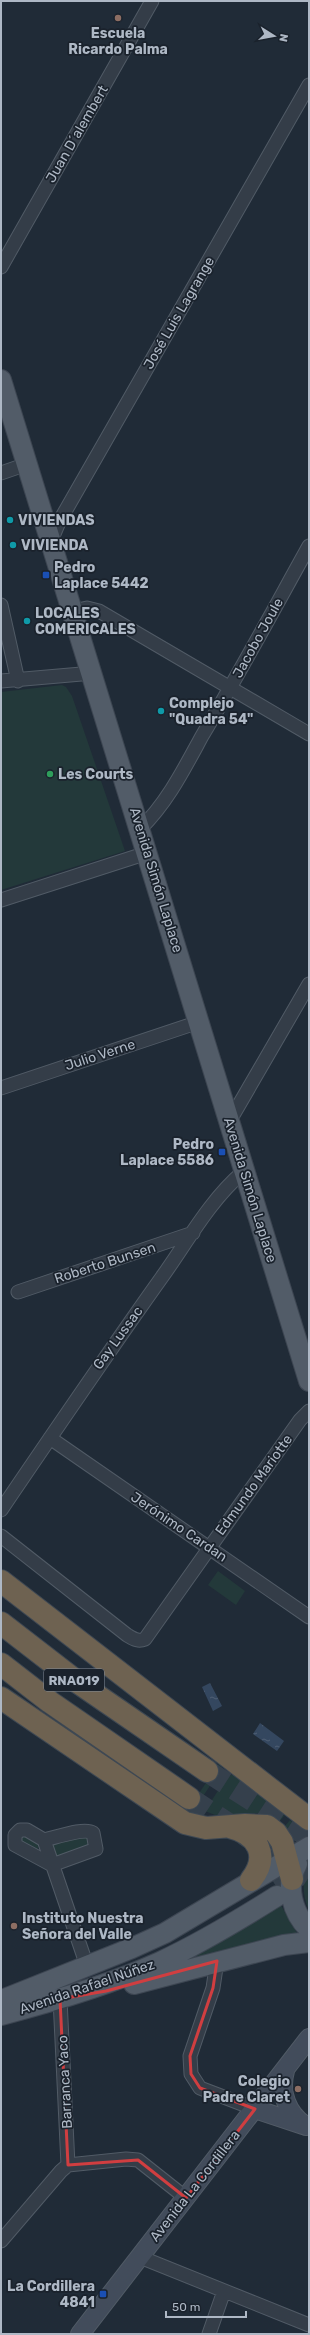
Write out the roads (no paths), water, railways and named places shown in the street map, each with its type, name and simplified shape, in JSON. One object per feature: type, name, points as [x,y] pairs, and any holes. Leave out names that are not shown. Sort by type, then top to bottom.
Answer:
[{"type":"highway","points":[[1,1581],[309,1819]]},
{"type":"highway","name":"RNA019","points":[[1,1623],[76,1681],[207,1771]]},
{"type":"highway","name":"RNA019","points":[[1,1664],[72,1717],[189,1798]]},
{"type":"highway","points":[[1,1698],[179,1820],[206,1828],[255,1825],[267,1826],[279,1836],[282,1879]]},
{"type":"highway","points":[[230,1827],[250,1836],[258,1846],[259,1864],[251,1880]]},
{"type":"main road","name":"Avenida Simón Laplace","points":[[1,380],[93,674],[243,1172],[308,1376]]},
{"type":"main road","points":[[1,2000],[165,1933],[251,1880],[282,1879],[309,1848]]},
{"type":"main road","points":[[282,1879],[300,1919],[309,1929]]},
{"type":"main road","name":"Avenida Rafael Núñez","points":[[1,2015],[66,1997],[117,1980],[170,1957],[209,1937],[282,1879]]},
{"type":"main road","name":"Avenida Rafael Núñez","points":[[1,2000],[83,1978],[128,1962],[198,1929],[282,1879]]},
{"type":"main road","points":[[66,1997],[106,1991],[217,1961],[268,1949],[309,1942]]},
{"type":"main road","points":[[268,1949],[284,1948],[309,1957]]},
{"type":"main road","name":"Avenida La Cordillera","points":[[80,2334],[285,2071],[309,2038]]},
{"type":"main road","points":[[285,2071],[282,2082],[283,2094],[292,2113],[308,2127]]},
{"type":"main road","points":[[254,2110],[308,2127]]},
{"type":"street","name":"Juan D´alembert","points":[[1,267],[152,1]]},
{"type":"street","name":"José Luis Lagrange","points":[[51,541],[59,522],[309,85]]},
{"type":"street","points":[[1,473],[27,464]]},
{"type":"street","name":"Jacobo Joule","points":[[140,829],[153,817],[170,793],[230,689],[309,546]]},
{"type":"street","points":[[1,605],[18,681]]},
{"type":"street","points":[[73,611],[87,608],[99,612],[309,734]]},
{"type":"street","points":[[1,681],[18,681],[93,674]]},
{"type":"street","points":[[1,900],[147,853]]},
{"type":"street","points":[[229,1122],[309,984]]},
{"type":"street","name":"Julio Verne","points":[[1,1088],[199,1022]]},
{"type":"street","name":"Gay Lussac","points":[[1,1510],[68,1409],[193,1234],[229,1184],[243,1172]]},
{"type":"street","name":"Roberto Bunsen","points":[[18,1292],[193,1234]]},
{"type":"street","name":"Edmundo Mariotte","points":[[1,1536],[127,1635],[138,1641],[145,1639],[300,1420],[309,1411]]},
{"type":"street","name":"Jerónimo Cardan","points":[[50,1438],[309,1617]]},
{"type":"street","points":[[26,1830],[44,1840],[83,1831],[93,1833],[97,1847],[94,1852],[52,1865],[15,1845],[14,1839],[16,1832],[26,1830]]},
{"type":"street","points":[[44,1840],[87,1966]]},
{"type":"street","points":[[217,1961],[213,1988],[190,2056],[191,2074],[200,2088],[254,2110]]},
{"type":"street","name":"Barranca Yaco","points":[[66,1997],[68,2165]]},
{"type":"street","points":[[1,2241],[61,2171],[68,2165],[126,2159],[138,2160],[186,2198]]},
{"type":"street","points":[[140,2258],[309,2325]]},
{"type":"street","points":[[209,2334],[224,2291]]},
{"type":"water","points":[[210,1683],[222,1706],[213,1711],[202,1687]]},
{"type":"water","points":[[260,1723],[284,1741],[277,1751],[253,1734]]},
{"type":"tunnel","points":[[207,1771],[309,1837]]},
{"type":"tunnel","points":[[189,1798],[309,1877]]},
{"type":"tunnel","points":[[274,1883],[309,1861]]},
{"type":"place","name":"Escuela Ricardo Palma","points":[[118,18]]},
{"type":"place","name":"VIVIENDAS","points":[[10,520]]},
{"type":"place","name":"VIVIENDA","points":[[13,545]]},
{"type":"place","name":"Pedro Laplace 5442","points":[[46,575]]},
{"type":"place","name":"LOCALES COMERICALES","points":[[27,621]]},
{"type":"place","name":"Complejo \"Quadra 54\"","points":[[161,711]]},
{"type":"place","name":"Les Courts","points":[[50,774]]},
{"type":"place","name":"Pedro Laplace 5586","points":[[222,1152]]},
{"type":"place","name":"Instituto Nuestra Señora del Valle","points":[[14,1926]]},
{"type":"place","name":"Colegio Padre Claret","points":[[298,2089]]},
{"type":"place","name":"La Cordillera 4841","points":[[103,2294]]}]
